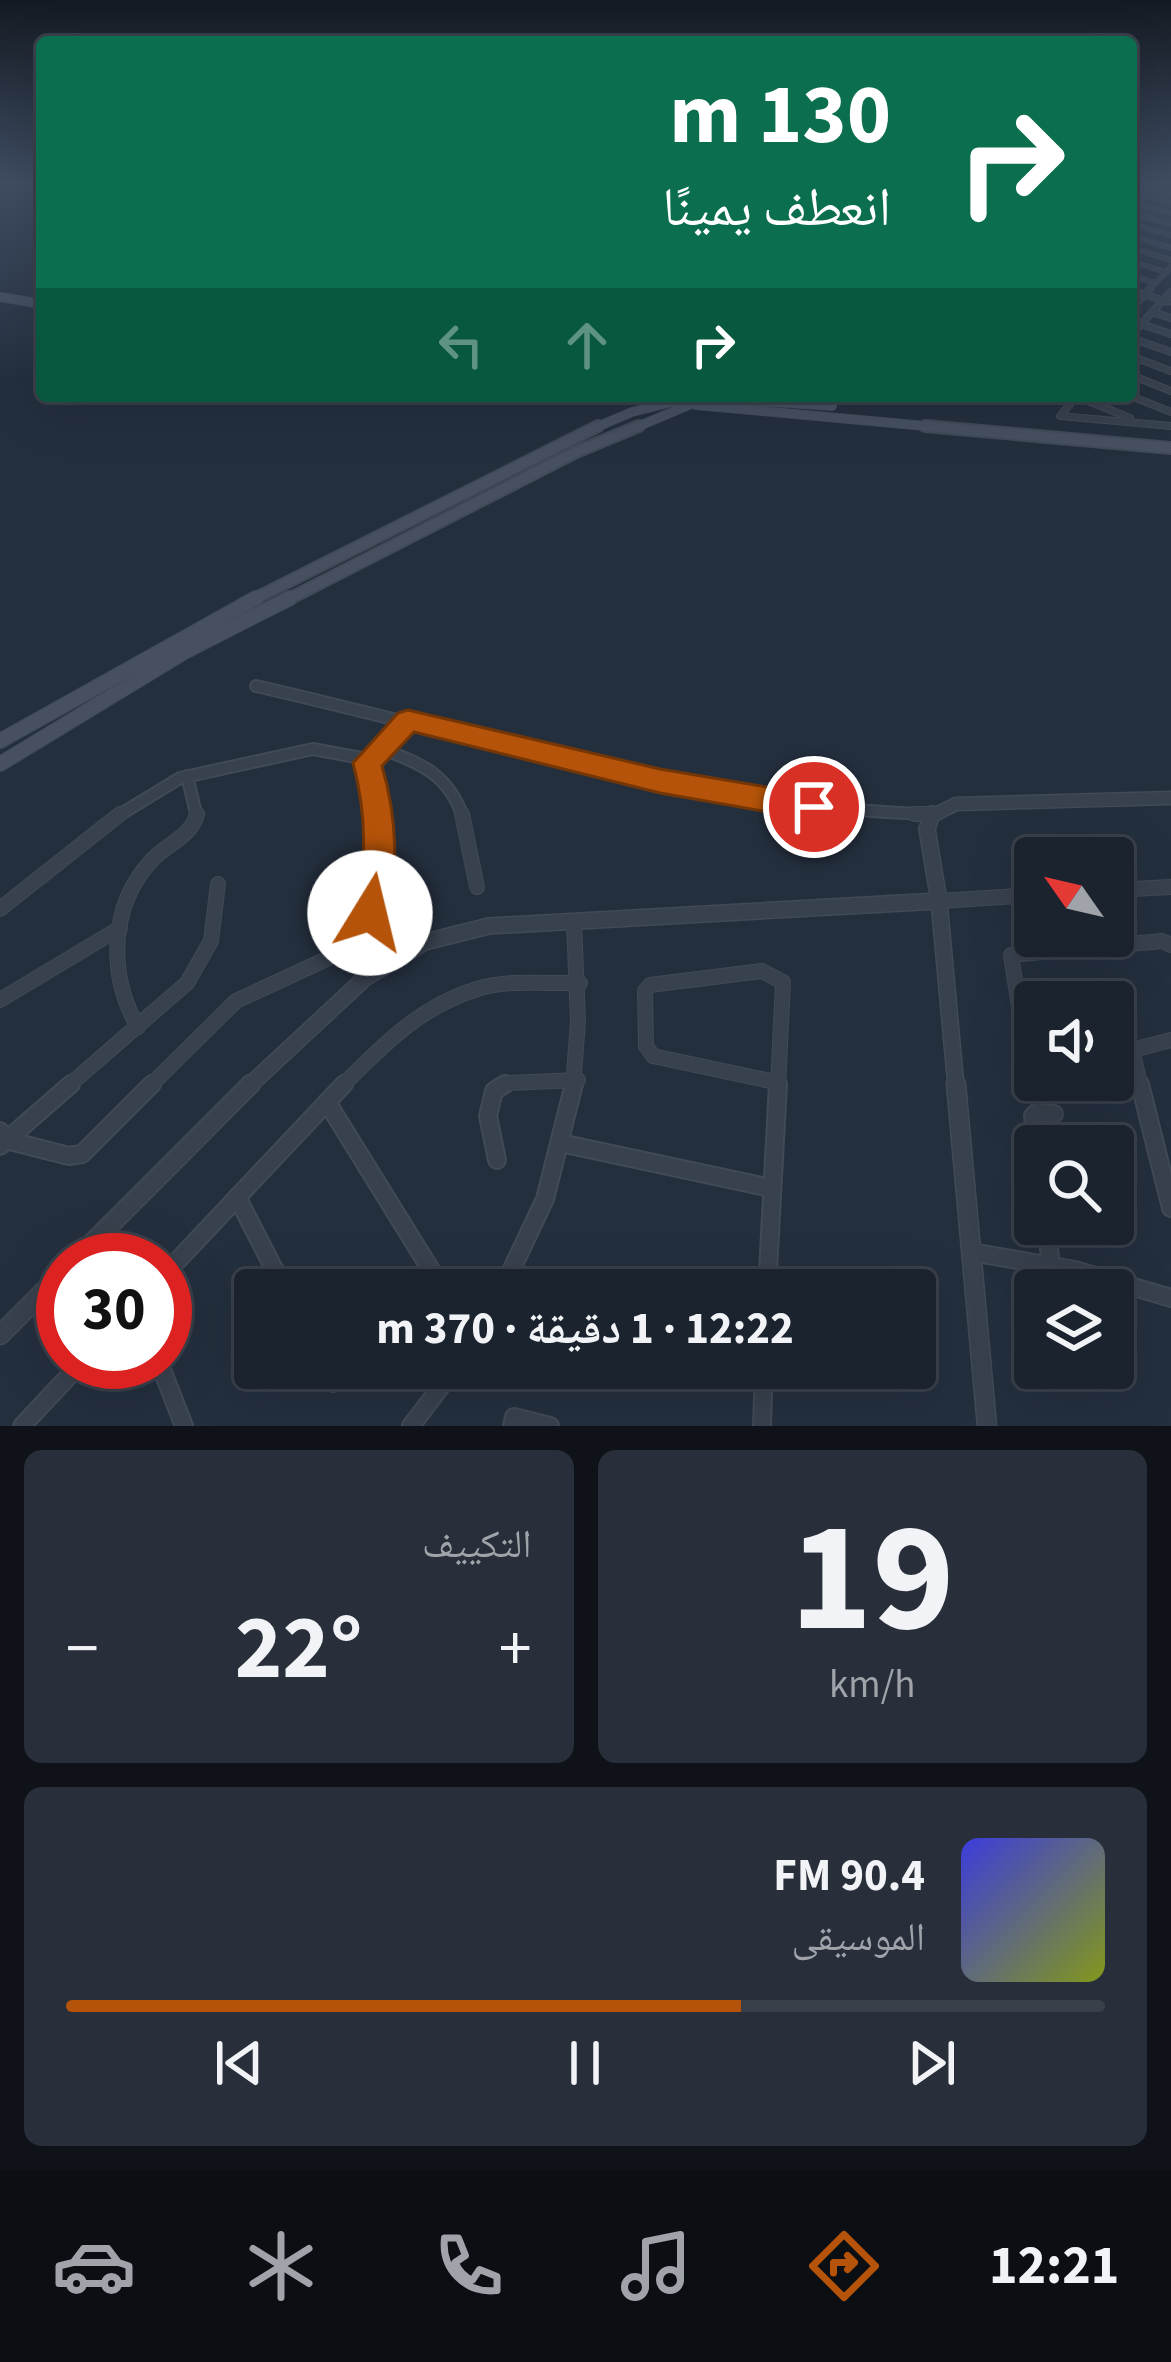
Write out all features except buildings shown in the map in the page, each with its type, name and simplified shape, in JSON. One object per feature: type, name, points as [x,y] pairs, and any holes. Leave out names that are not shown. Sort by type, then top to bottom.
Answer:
[{"type":"main road","points":[[0,297],[36,303]]},
{"type":"main road","points":[[0,741],[162,644],[653,402]]},
{"type":"main road","points":[[0,764],[186,651],[684,402]]},
{"type":"main road","points":[[723,402],[1171,443]]},
{"type":"street","points":[[1137,251],[1169,266]]},
{"type":"street","points":[[1137,262],[1169,266]]},
{"type":"street","points":[[1137,301],[1169,266]]},
{"type":"street","points":[[1137,277],[1155,283]]},
{"type":"street","points":[[1137,292],[1167,302]]},
{"type":"street","points":[[1137,329],[1167,302],[1171,292]]},
{"type":"street","points":[[1153,312],[1171,318]]},
{"type":"street","points":[[1141,324],[1171,334]]},
{"type":"street","points":[[1137,338],[1171,352]]},
{"type":"street","points":[[1137,358],[1171,370]]},
{"type":"street","points":[[1137,378],[1171,391]]},
{"type":"street","points":[[1137,398],[1171,412]]},
{"type":"street","points":[[1072,402],[1060,416],[1171,426]]},
{"type":"street","points":[[1091,402],[1144,424]]},
{"type":"street","points":[[256,686],[709,791],[842,810],[931,814],[956,804],[1171,798]]},
{"type":"street","points":[[367,763],[408,720]]},
{"type":"street","points":[[0,909],[148,793],[187,776],[313,749],[346,752],[367,763],[375,793],[376,889],[370,913],[344,947],[236,1001],[82,1154],[69,1156],[2,1139]]},
{"type":"street","points":[[384,750],[425,762],[453,785],[477,887]]},
{"type":"street","points":[[138,1027],[122,1005],[122,903],[131,886],[195,822],[197,812],[187,776]]},
{"type":"street","points":[[931,814],[927,829],[939,901],[987,1426]]},
{"type":"street","points":[[2,1139],[187,982],[211,941],[218,884]]},
{"type":"street","points":[[1134,889],[1171,887]]},
{"type":"street","points":[[102,1233],[293,1042],[395,957],[454,932],[1014,896]]},
{"type":"street","points":[[512,1269],[545,1201],[565,1144],[578,1080],[580,983],[574,921]]},
{"type":"street","points":[[0,1000],[120,928]]},
{"type":"street","points":[[1015,981],[1011,955],[1162,941],[1171,945]]},
{"type":"street","points":[[768,1269],[783,982],[774,974],[720,975],[650,985],[646,1046],[652,1057],[775,1082]]},
{"type":"street","points":[[192,1245],[397,1031],[451,997],[508,982],[580,983]]},
{"type":"street","points":[[1171,1040],[1136,1049],[1133,1055],[1163,1143],[1171,1208]]},
{"type":"street","points":[[497,1160],[488,1116],[494,1091],[507,1083],[578,1080]]},
{"type":"street","points":[[327,1102],[430,1269]]},
{"type":"street","points":[[1034,1125],[1037,1112],[1054,1114]]},
{"type":"street","points":[[565,1144],[771,1188]]},
{"type":"street","points":[[237,1197],[274,1269]]},
{"type":"street","points":[[1049,1245],[1051,1265]]},
{"type":"street","points":[[971,1252],[1051,1265],[1171,1298]]},
{"type":"street","points":[[0,1335],[36,1299]]},
{"type":"street","points":[[22,1426],[57,1389]]},
{"type":"street","points":[[170,1389],[184,1426]]},
{"type":"street","points":[[411,1426],[439,1389]]},
{"type":"street","points":[[762,1426],[763,1389]]},
{"type":"street","points":[[512,1426],[514,1417],[550,1426]]},
{"type":"route","points":[[370,913],[379,858],[375,793],[367,763],[408,720],[660,781],[814,807]]}]
